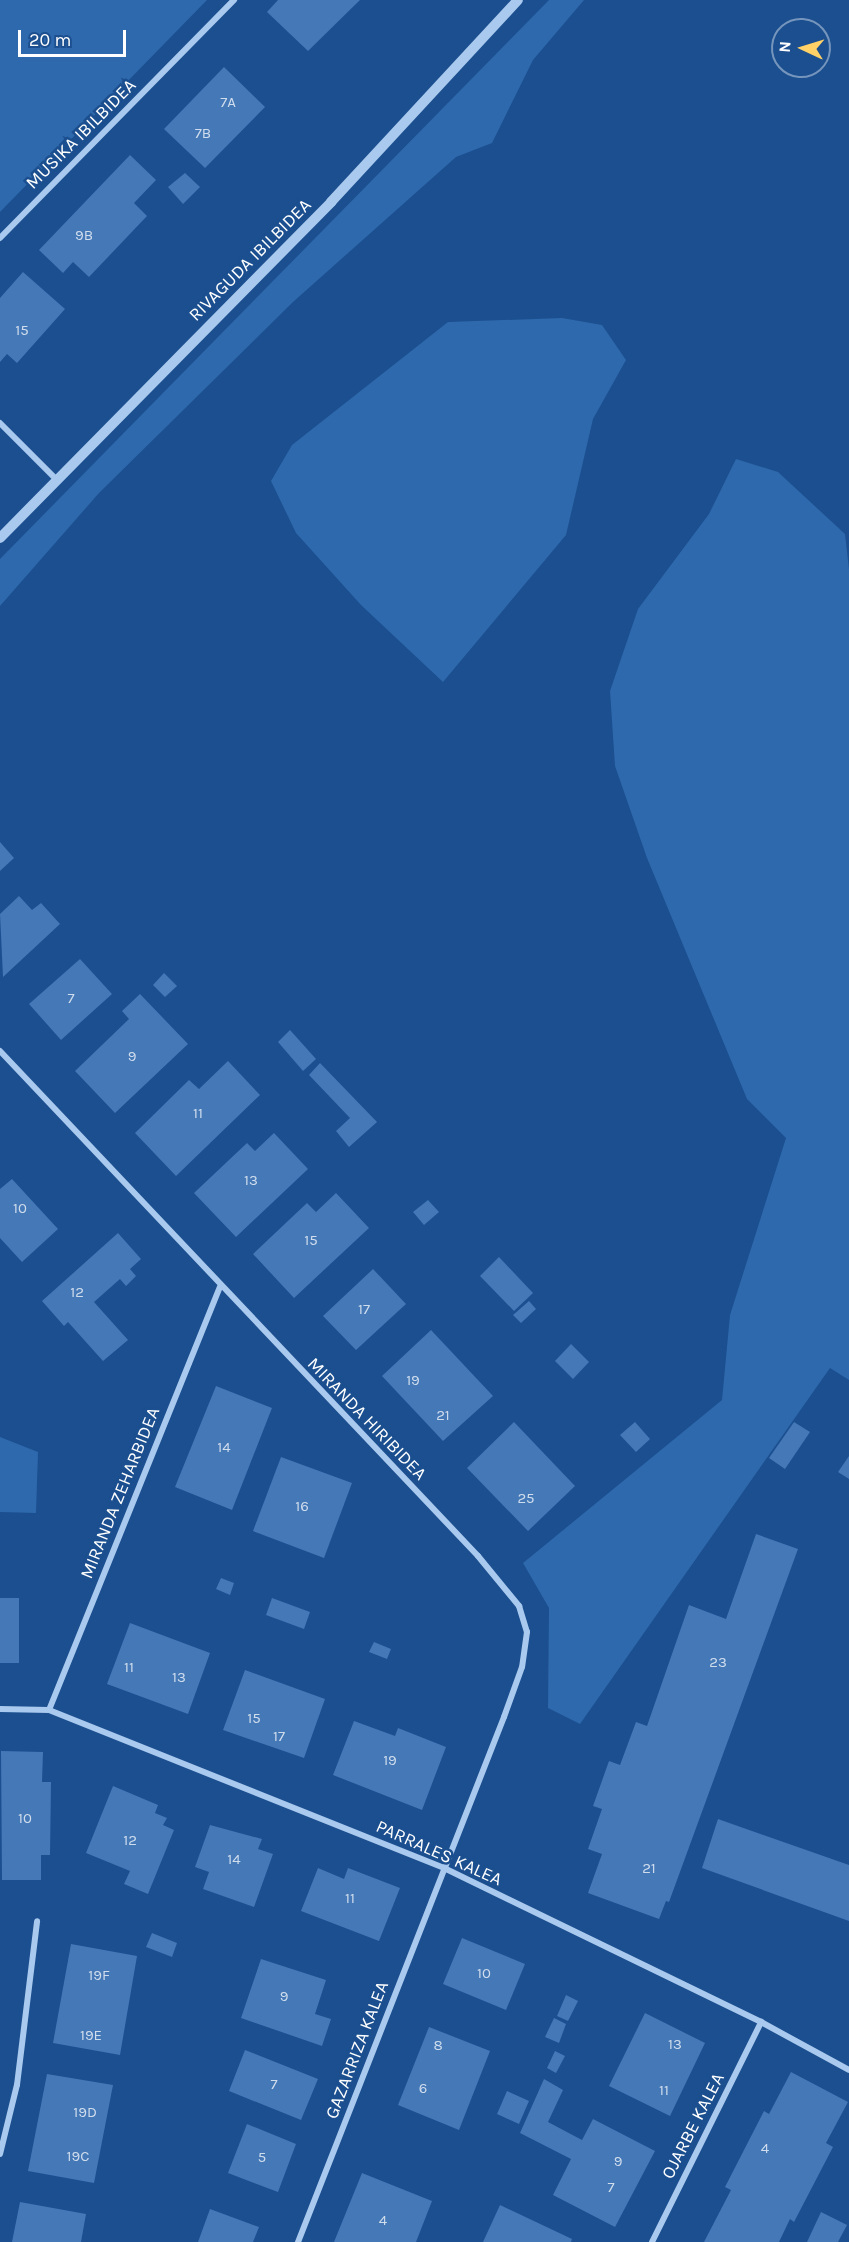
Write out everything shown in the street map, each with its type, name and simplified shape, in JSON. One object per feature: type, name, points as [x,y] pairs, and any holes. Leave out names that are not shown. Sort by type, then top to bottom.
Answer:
[{"type":"street","name":"MUSIKA IBILBIDEA","points":[[0,238],[234,0]]},
{"type":"street","name":"RIVAGUDA IBILBIDEA","points":[[0,538],[331,201],[518,0]]},
{"type":"street","points":[[0,423],[57,480]]},
{"type":"street","name":"MIRANDA HIRIBIDEA","points":[[0,1052],[220,1287],[478,1556],[519,1606],[527,1632],[522,1667],[444,1868]]},
{"type":"street","name":"MIRANDA ZEHARBIDEA","points":[[48,1710],[220,1287]]},
{"type":"street","name":"PARRALES KALEA","points":[[0,1709],[48,1710],[444,1868],[762,2022],[849,2070]]},
{"type":"street","name":"GAZARRIZA KALEA","points":[[298,2242],[444,1868]]},
{"type":"street","points":[[0,2154],[17,2085],[37,1921]]},
{"type":"street","name":"OJARBE KALEA","points":[[652,2242],[762,2022]]},
{"type":"shaded area","points":[[0,0],[207,0],[0,212]]},
{"type":"shaded area","points":[[549,0],[584,0],[533,60],[492,143],[456,157],[293,302],[99,493],[0,606],[0,559]]},
{"type":"shaded area","points":[[562,318],[602,325],[626,360],[593,419],[566,535],[443,682],[361,605],[296,533],[271,481],[292,445],[448,322]]},
{"type":"shaded area","points":[[736,459],[778,472],[845,534],[849,569],[849,1380],[830,1368],[580,1724],[548,1708],[549,1608],[523,1563],[722,1400],[730,1315],[786,1138],[747,1099],[647,858],[615,766],[610,691],[638,609],[709,514]]},
{"type":"shaded area","points":[[0,1437],[38,1452],[36,1513],[0,1512]]},
{"type":"building","points":[[278,0],[360,0],[308,51],[267,12]]},
{"type":"building","points":[[224,67],[265,107],[205,168],[164,129]]},
{"type":"building","points":[[130,155],[156,180],[134,203],[147,216],[89,277],[73,262],[63,273],[39,250]]},
{"type":"building","points":[[185,173],[200,187],[183,204],[168,187]]},
{"type":"building","points":[[23,272],[65,309],[17,363],[7,354],[0,362],[0,298]]},
{"type":"building","points":[[0,842],[14,858],[0,871]]},
{"type":"building","points":[[19,896],[32,910],[41,903],[60,924],[3,977],[0,914]]},
{"type":"building","points":[[80,959],[112,994],[61,1040],[29,1004]]},
{"type":"building","points":[[164,973],[177,986],[165,997],[153,985]]},
{"type":"building","points":[[140,994],[188,1044],[115,1113],[75,1071],[129,1019],[122,1011]]},
{"type":"building","points":[[290,1030],[316,1059],[303,1071],[278,1042]]},
{"type":"building","points":[[228,1061],[260,1095],[176,1176],[135,1133],[189,1080],[199,1089]]},
{"type":"building","points":[[320,1063],[377,1122],[349,1147],[336,1131],[350,1118],[309,1075]]},
{"type":"building","points":[[274,1133],[308,1169],[236,1237],[194,1193],[247,1143],[255,1151]]},
{"type":"building","points":[[12,1179],[58,1229],[22,1262],[0,1238],[0,1189]]},
{"type":"building","points":[[336,1193],[369,1228],[294,1298],[253,1254],[307,1203],[316,1212]]},
{"type":"building","points":[[428,1200],[439,1212],[424,1225],[413,1212]]},
{"type":"building","points":[[118,1233],[141,1259],[130,1269],[136,1276],[126,1286],[120,1279],[94,1302],[128,1340],[103,1361],[68,1322],[64,1326],[42,1301]]},
{"type":"building","points":[[499,1257],[533,1293],[514,1311],[480,1276]]},
{"type":"building","points":[[373,1269],[406,1304],[356,1350],[323,1316]]},
{"type":"building","points":[[529,1301],[536,1309],[521,1323],[513,1315]]},
{"type":"building","points":[[431,1330],[493,1396],[443,1441],[382,1376]]},
{"type":"building","points":[[571,1344],[589,1362],[573,1379],[555,1361]]},
{"type":"building","points":[[216,1386],[272,1408],[232,1510],[175,1487]]},
{"type":"building","points":[[514,1422],[575,1486],[528,1531],[467,1468]]},
{"type":"building","points":[[635,1422],[650,1439],[636,1452],[620,1435]]},
{"type":"building","points":[[794,1422],[810,1432],[785,1469],[769,1458]]},
{"type":"building","points":[[849,1456],[849,1479],[838,1472]]},
{"type":"building","points":[[281,1457],[352,1483],[324,1558],[253,1531]]},
{"type":"building","points":[[756,1534],[798,1549],[669,1902],[666,1901],[659,1919],[588,1893],[602,1854],[588,1849],[602,1809],[593,1806],[609,1761],[620,1765],[636,1722],[647,1726],[689,1605],[726,1619]]},
{"type":"building","points":[[221,1578],[234,1583],[230,1595],[216,1589]]},
{"type":"building","points":[[0,1598],[19,1598],[19,1663],[0,1663]]},
{"type":"building","points":[[272,1598],[310,1612],[304,1629],[266,1615]]},
{"type":"building","points":[[130,1623],[210,1653],[188,1714],[107,1684]]},
{"type":"building","points":[[374,1642],[391,1649],[387,1659],[369,1652]]},
{"type":"building","points":[[245,1670],[325,1699],[304,1758],[223,1730]]},
{"type":"building","points":[[354,1721],[395,1736],[398,1728],[446,1747],[422,1810],[333,1775]]},
{"type":"building","points":[[1,1751],[43,1752],[42,1782],[51,1782],[50,1855],[41,1855],[41,1880],[2,1880]]},
{"type":"building","points":[[113,1786],[158,1805],[155,1813],[167,1818],[163,1825],[174,1830],[148,1894],[124,1884],[130,1871],[86,1853]]},
{"type":"building","points":[[718,1819],[849,1865],[849,1921],[702,1868]]},
{"type":"building","points":[[210,1825],[262,1839],[258,1849],[273,1854],[254,1907],[203,1889],[209,1872],[195,1867]]},
{"type":"building","points":[[318,1868],[344,1879],[348,1868],[400,1888],[379,1941],[301,1911]]},
{"type":"building","points":[[152,1933],[177,1943],[172,1957],[146,1947]]},
{"type":"building","points":[[462,1938],[525,1964],[506,2010],[443,1984]]},
{"type":"building","points":[[71,1944],[137,1956],[120,2055],[53,2043]]},
{"type":"building","points":[[261,1959],[326,1980],[315,2014],[331,2019],[322,2046],[241,2018]]},
{"type":"building","points":[[566,1995],[578,2001],[568,2021],[557,2016]]},
{"type":"building","points":[[645,2013],[705,2043],[670,2116],[609,2086]]},
{"type":"building","points":[[554,2018],[566,2024],[559,2043],[545,2037]]},
{"type":"building","points":[[429,2027],[490,2051],[459,2130],[398,2105]]},
{"type":"building","points":[[245,2050],[318,2079],[301,2120],[229,2091]]},
{"type":"building","points":[[555,2051],[565,2056],[556,2073],[547,2068]]},
{"type":"building","points":[[791,2072],[848,2102],[826,2143],[833,2147],[794,2222],[790,2219],[779,2242],[704,2242],[731,2190],[725,2187],[764,2111],[769,2114]]},
{"type":"building","points":[[47,2074],[113,2085],[94,2183],[28,2171]]},
{"type":"building","points":[[544,2079],[563,2090],[548,2122],[582,2140],[593,2119],[655,2151],[615,2227],[553,2195],[571,2159],[520,2133]]},
{"type":"building","points":[[507,2091],[529,2101],[519,2124],[497,2114]]},
{"type":"building","points":[[247,2124],[296,2144],[278,2192],[228,2173]]},
{"type":"building","points":[[362,2173],[432,2201],[416,2242],[334,2242]]},
{"type":"building","points":[[20,2202],[86,2214],[81,2242],[12,2242]]},
{"type":"building","points":[[500,2205],[572,2239],[571,2242],[483,2242]]},
{"type":"building","points":[[210,2209],[259,2227],[253,2242],[198,2242]]},
{"type":"building","points":[[821,2212],[847,2225],[838,2242],[807,2242]]}]
